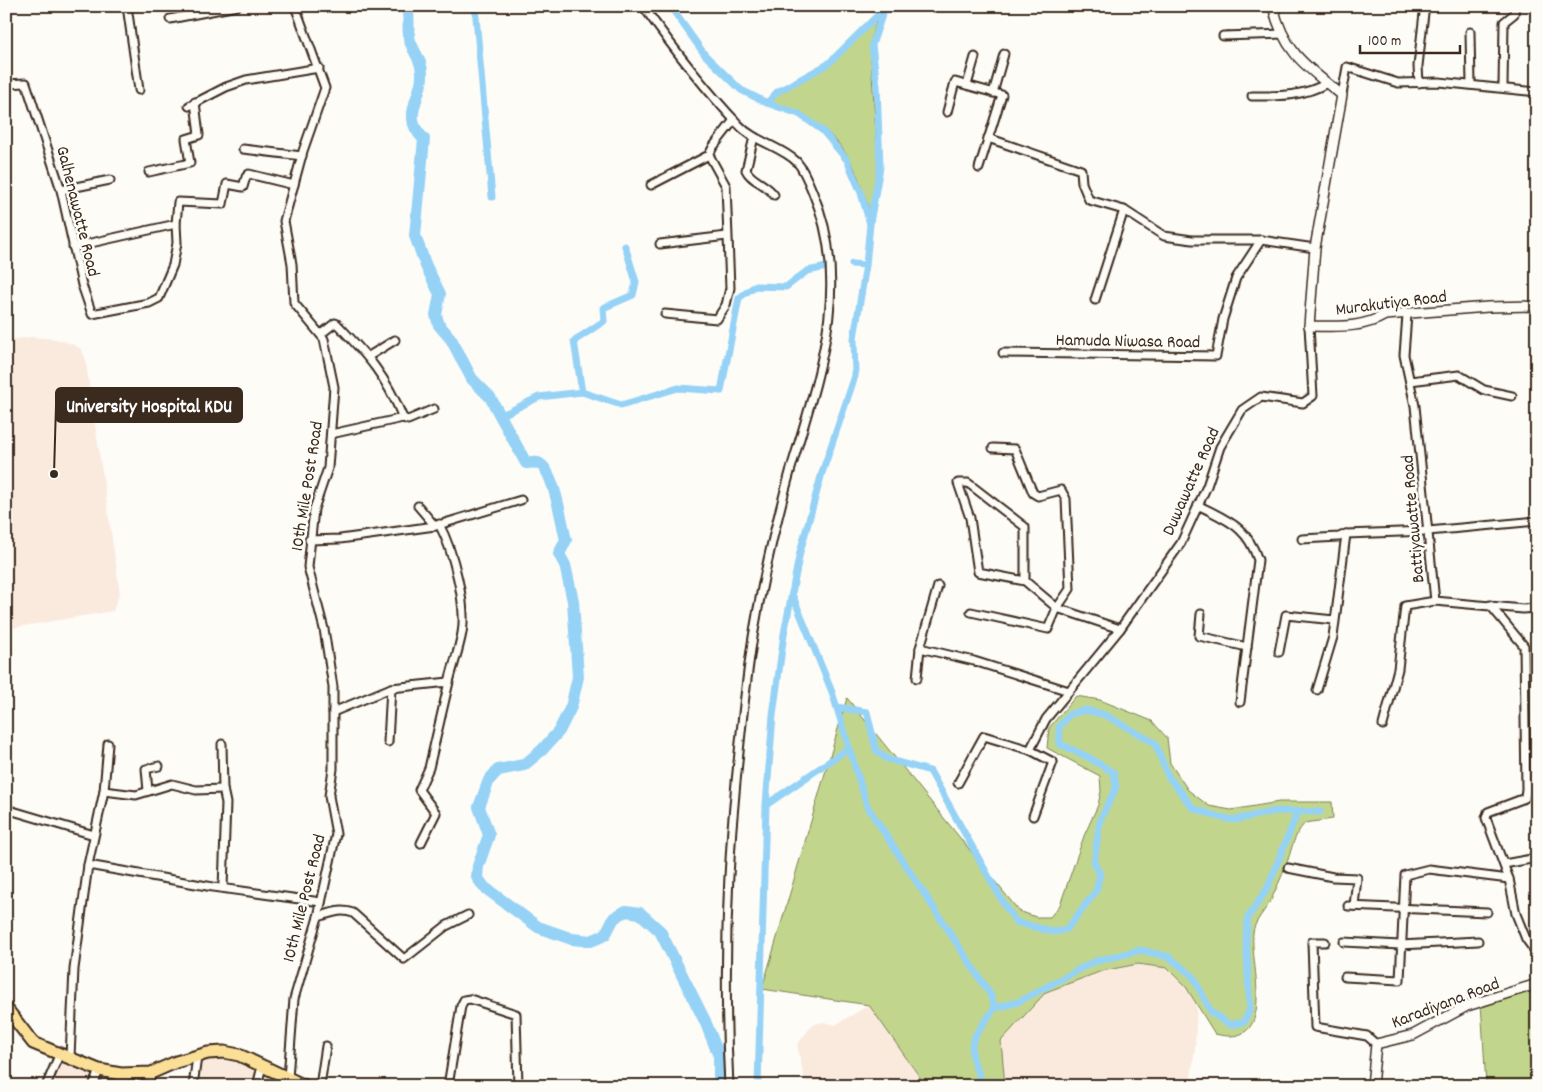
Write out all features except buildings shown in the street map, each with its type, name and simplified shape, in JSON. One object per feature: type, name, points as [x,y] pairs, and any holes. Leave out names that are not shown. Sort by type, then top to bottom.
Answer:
[{"type":"main road","points":[[6,1008],[32,1043],[99,1070],[121,1074],[151,1073],[169,1064],[215,1052],[224,1052],[239,1055],[305,1086]]},
{"type":"street","points":[[127,6],[139,90]]},
{"type":"street","points":[[170,19],[237,6]]},
{"type":"street","name":"10th Mile Post Road","points":[[288,1078],[294,999],[318,917],[336,834],[329,796],[333,769],[333,687],[324,629],[308,567],[309,540],[314,509],[328,468],[334,387],[328,352],[321,334],[296,308],[294,303],[292,264],[284,221],[302,156],[324,95],[324,80],[294,6]]},
{"type":"street","points":[[643,6],[686,66],[734,120],[754,137],[789,156],[802,169],[821,214],[832,274],[832,306],[825,350],[790,475],[770,556],[753,634],[739,733],[729,863],[726,1023],[729,1086]]},
{"type":"street","points":[[1273,6],[1283,34],[1300,62],[1342,95],[1347,67],[1398,83],[1503,87],[1537,92]]},
{"type":"street","points":[[1503,87],[1504,22],[1514,14],[1516,6]]},
{"type":"street","points":[[1419,83],[1418,66],[1424,12]]},
{"type":"street","points":[[1470,32],[1471,85]]},
{"type":"street","points":[[1223,36],[1283,34]]},
{"type":"street","points":[[993,93],[1004,54]]},
{"type":"street","points":[[967,85],[975,57]]},
{"type":"street","points":[[149,172],[190,163],[186,139],[199,135],[192,104],[246,80],[318,68]]},
{"type":"street","points":[[947,112],[955,82],[1002,96],[979,168]]},
{"type":"street","points":[[1252,96],[1289,96],[1314,91],[1327,83]]},
{"type":"street","name":"Galhenawatte Road","points":[[6,84],[26,84],[62,190],[82,285],[92,314],[148,303],[159,298],[173,265],[177,243],[176,224]]},
{"type":"street","name":"Duwawatte Road","points":[[1030,750],[1046,719],[1120,629],[1181,543],[1220,447],[1242,410],[1261,397],[1303,403],[1313,396],[1309,326],[1315,248],[1342,95]]},
{"type":"street","points":[[651,186],[709,155],[734,120]]},
{"type":"street","points":[[754,137],[746,170],[748,175],[770,188],[774,195]]},
{"type":"street","points":[[988,138],[1081,170],[1082,183],[1089,200],[1124,210],[1164,236],[1192,240],[1261,240],[1315,248]]},
{"type":"street","points":[[243,149],[302,156]]},
{"type":"street","points":[[665,314],[717,320],[726,305],[730,288],[726,186],[709,155]]},
{"type":"street","points":[[73,247],[176,224],[178,202],[222,204],[227,184],[243,187],[249,174],[294,185]]},
{"type":"street","points":[[62,190],[110,180]]},
{"type":"street","points":[[1096,300],[1124,210]]},
{"type":"street","points":[[660,244],[727,236]]},
{"type":"street","name":"Hamuda Niwasa Road","points":[[1003,354],[1216,356],[1223,319],[1236,278],[1261,240]]},
{"type":"street","name":"Murakutiya Road","points":[[1309,326],[1349,327],[1371,323],[1385,316],[1488,306],[1537,306]]},
{"type":"street","name":"Battiyawatte Road","points":[[1383,725],[1398,670],[1405,606],[1435,600],[1416,406],[1404,355],[1407,315]]},
{"type":"street","points":[[321,334],[335,323],[369,356],[382,376],[403,418]]},
{"type":"street","points":[[369,356],[394,340]]},
{"type":"street","points":[[1410,381],[1459,375],[1484,390],[1512,396]]},
{"type":"street","points":[[331,434],[403,418],[408,420],[434,409]]},
{"type":"street","points":[[971,612],[1048,629],[1057,608],[1070,589],[1066,499],[1061,490],[1038,496],[1033,493],[1015,449],[993,448]]},
{"type":"street","points":[[1025,581],[1024,527],[968,483],[958,483],[970,518],[978,572],[1025,581],[1057,608],[1120,629]]},
{"type":"street","points":[[309,540],[340,538],[437,525],[521,500]]},
{"type":"street","points":[[1198,505],[1236,526],[1252,542],[1258,560],[1240,702]]},
{"type":"street","points":[[418,506],[437,525],[455,571],[463,609],[462,633],[429,768],[419,790],[436,813],[421,842]]},
{"type":"street","points":[[1302,539],[1339,537],[1346,534],[1428,531],[1537,521]]},
{"type":"street","points":[[1317,690],[1333,637],[1346,534]]},
{"type":"street","points":[[917,678],[920,648],[938,586]]},
{"type":"street","points":[[1435,600],[1523,609],[1537,608]]},
{"type":"street","points":[[1490,606],[1524,646],[1526,794],[1521,800],[1488,812],[1486,818],[1509,879],[1516,914],[1526,939],[1537,954]]},
{"type":"street","points":[[1201,614],[1199,636],[1247,647]]},
{"type":"street","points":[[1279,652],[1286,615],[1334,620]]},
{"type":"street","points":[[920,648],[974,661],[1069,691]]},
{"type":"street","points":[[333,712],[391,688],[449,682]]},
{"type":"street","points":[[388,742],[391,688]]},
{"type":"street","points":[[958,783],[984,736],[1030,750],[1053,762],[1033,816]]},
{"type":"street","points":[[46,1086],[65,1055],[88,865],[104,792],[108,744]]},
{"type":"street","points":[[222,744],[223,789],[226,803],[223,888]]},
{"type":"street","points":[[148,791],[146,769],[159,766]]},
{"type":"street","points":[[104,792],[136,795],[172,784],[196,790],[223,789]]},
{"type":"street","points":[[6,810],[94,835]]},
{"type":"street","points":[[1504,864],[1537,858]]},
{"type":"street","points":[[88,865],[223,888],[321,902]]},
{"type":"street","points":[[1288,868],[1333,877],[1357,878],[1351,906],[1487,912]]},
{"type":"street","points":[[1345,977],[1400,980],[1400,945],[1405,875],[1429,870],[1509,879]]},
{"type":"street","points":[[318,917],[338,910],[346,910],[353,913],[404,960],[446,926],[468,915]]},
{"type":"street","points":[[1344,942],[1400,945],[1478,941]]},
{"type":"street","points":[[1325,942],[1312,942],[1315,1027],[1367,1036],[1376,1044]]},
{"type":"street","name":"Karadiyana Road","points":[[1372,1086],[1376,1044],[1413,1035],[1467,1006],[1537,984]]},
{"type":"street","points":[[448,1086],[461,1006],[464,1000],[470,999],[516,1014],[518,1086]]},
{"type":"street","points":[[320,1086],[326,1046]]},
{"type":"street","points":[[193,1086],[197,1057]]},
{"type":"street","points":[[257,1086],[262,1066]]},
{"type":"street","points":[[93,1086],[99,1070]]},
{"type":"street","points":[[149,1086],[151,1073]]},
{"type":"shaded area","points":[[33,337],[56,339],[72,344],[81,349],[85,357],[120,592],[113,611],[6,629],[6,340]]},
{"type":"shaded area","points":[[1138,964],[1167,968],[1186,987],[1197,1007],[1195,1048],[1190,1086],[1005,1086],[1001,1041],[1046,992],[1102,971]]},
{"type":"shaded area","points":[[869,1005],[926,1086],[806,1086],[797,1045],[812,1025],[823,1022],[835,1025]]},
{"type":"shaded area","points":[[224,1052],[300,1086],[193,1086],[197,1057]]},
{"type":"shaded area","points":[[60,1053],[90,1067],[151,1073],[149,1086],[62,1086],[48,1081]]},
{"type":"green space","points":[[877,19],[870,43],[878,166],[870,211],[858,176],[841,146],[814,122],[770,102],[780,93],[829,66]]},
{"type":"green space","points":[[1076,696],[1100,700],[1152,721],[1167,738],[1170,763],[1188,790],[1209,806],[1231,810],[1279,802],[1332,802],[1333,819],[1305,823],[1297,834],[1271,900],[1254,929],[1253,948],[1257,1002],[1254,1018],[1248,1030],[1235,1036],[1215,1034],[1186,987],[1167,968],[1138,964],[1102,971],[1046,992],[1001,1041],[1005,1086],[926,1086],[869,1005],[762,989],[847,698],[1019,911],[1036,917],[1050,917],[1060,905],[1084,836],[1098,805],[1101,791],[1100,776],[1047,748],[1049,728]]},
{"type":"green space","points":[[1537,984],[1537,1086],[1486,1086],[1481,1002]]},
{"type":"waterway","points":[[407,6],[410,41],[420,63],[422,76],[413,112],[416,130],[424,139],[415,236],[426,266],[440,294],[436,315],[439,325],[451,339],[472,379],[490,397],[526,463],[538,463],[544,467],[549,475],[566,540],[559,554],[565,565],[573,601],[578,677],[571,707],[559,731],[542,750],[524,765],[498,770],[489,780],[479,807],[489,835],[478,866],[477,877],[484,887],[538,927],[572,939],[591,941],[605,935],[614,918],[626,911],[640,913],[660,931],[705,1021],[719,1056],[719,1086]]},
{"type":"waterway","points":[[475,6],[492,197]]},
{"type":"waterway","points":[[670,6],[705,55],[741,90],[767,103],[799,114],[823,131],[847,160],[861,193],[870,224],[866,265],[854,338],[855,376],[822,473],[800,552],[784,634],[773,715],[766,805],[758,1086]]},
{"type":"waterway","points":[[870,223],[880,167],[877,86],[872,45],[885,6]]},
{"type":"waterway","points":[[767,103],[777,92],[828,64],[882,11]]},
{"type":"waterway","points":[[582,392],[574,341],[604,321],[603,308],[633,295],[636,282],[625,246]]},
{"type":"waterway","points":[[852,264],[866,265]]},
{"type":"waterway","points":[[500,416],[539,397],[582,392],[621,405],[678,388],[721,391],[739,298],[755,286],[786,287],[807,271],[827,267]]},
{"type":"waterway","points":[[792,594],[832,692],[867,806],[990,994],[995,1008],[972,1044],[974,1061],[984,1086]]},
{"type":"waterway","points":[[837,707],[867,712],[876,750],[887,759],[930,771],[1004,904],[1016,922],[1054,932],[1067,929],[1096,891],[1100,874],[1094,863],[1100,820],[1116,788],[1114,773],[1088,757],[1060,744],[1059,727],[1070,714],[1086,710],[1105,715],[1155,743],[1168,776],[1193,808],[1234,820],[1276,811],[1320,812]]},
{"type":"waterway","points":[[766,805],[849,748]]},
{"type":"waterway","points":[[995,1008],[1018,1002],[1093,962],[1141,950],[1169,957],[1193,976],[1211,1012],[1230,1025],[1244,1022],[1250,1009],[1246,938],[1248,917],[1267,889],[1298,811]]},
{"type":"place","name":"University Hospital KDU","points":[[54,474]]}]
